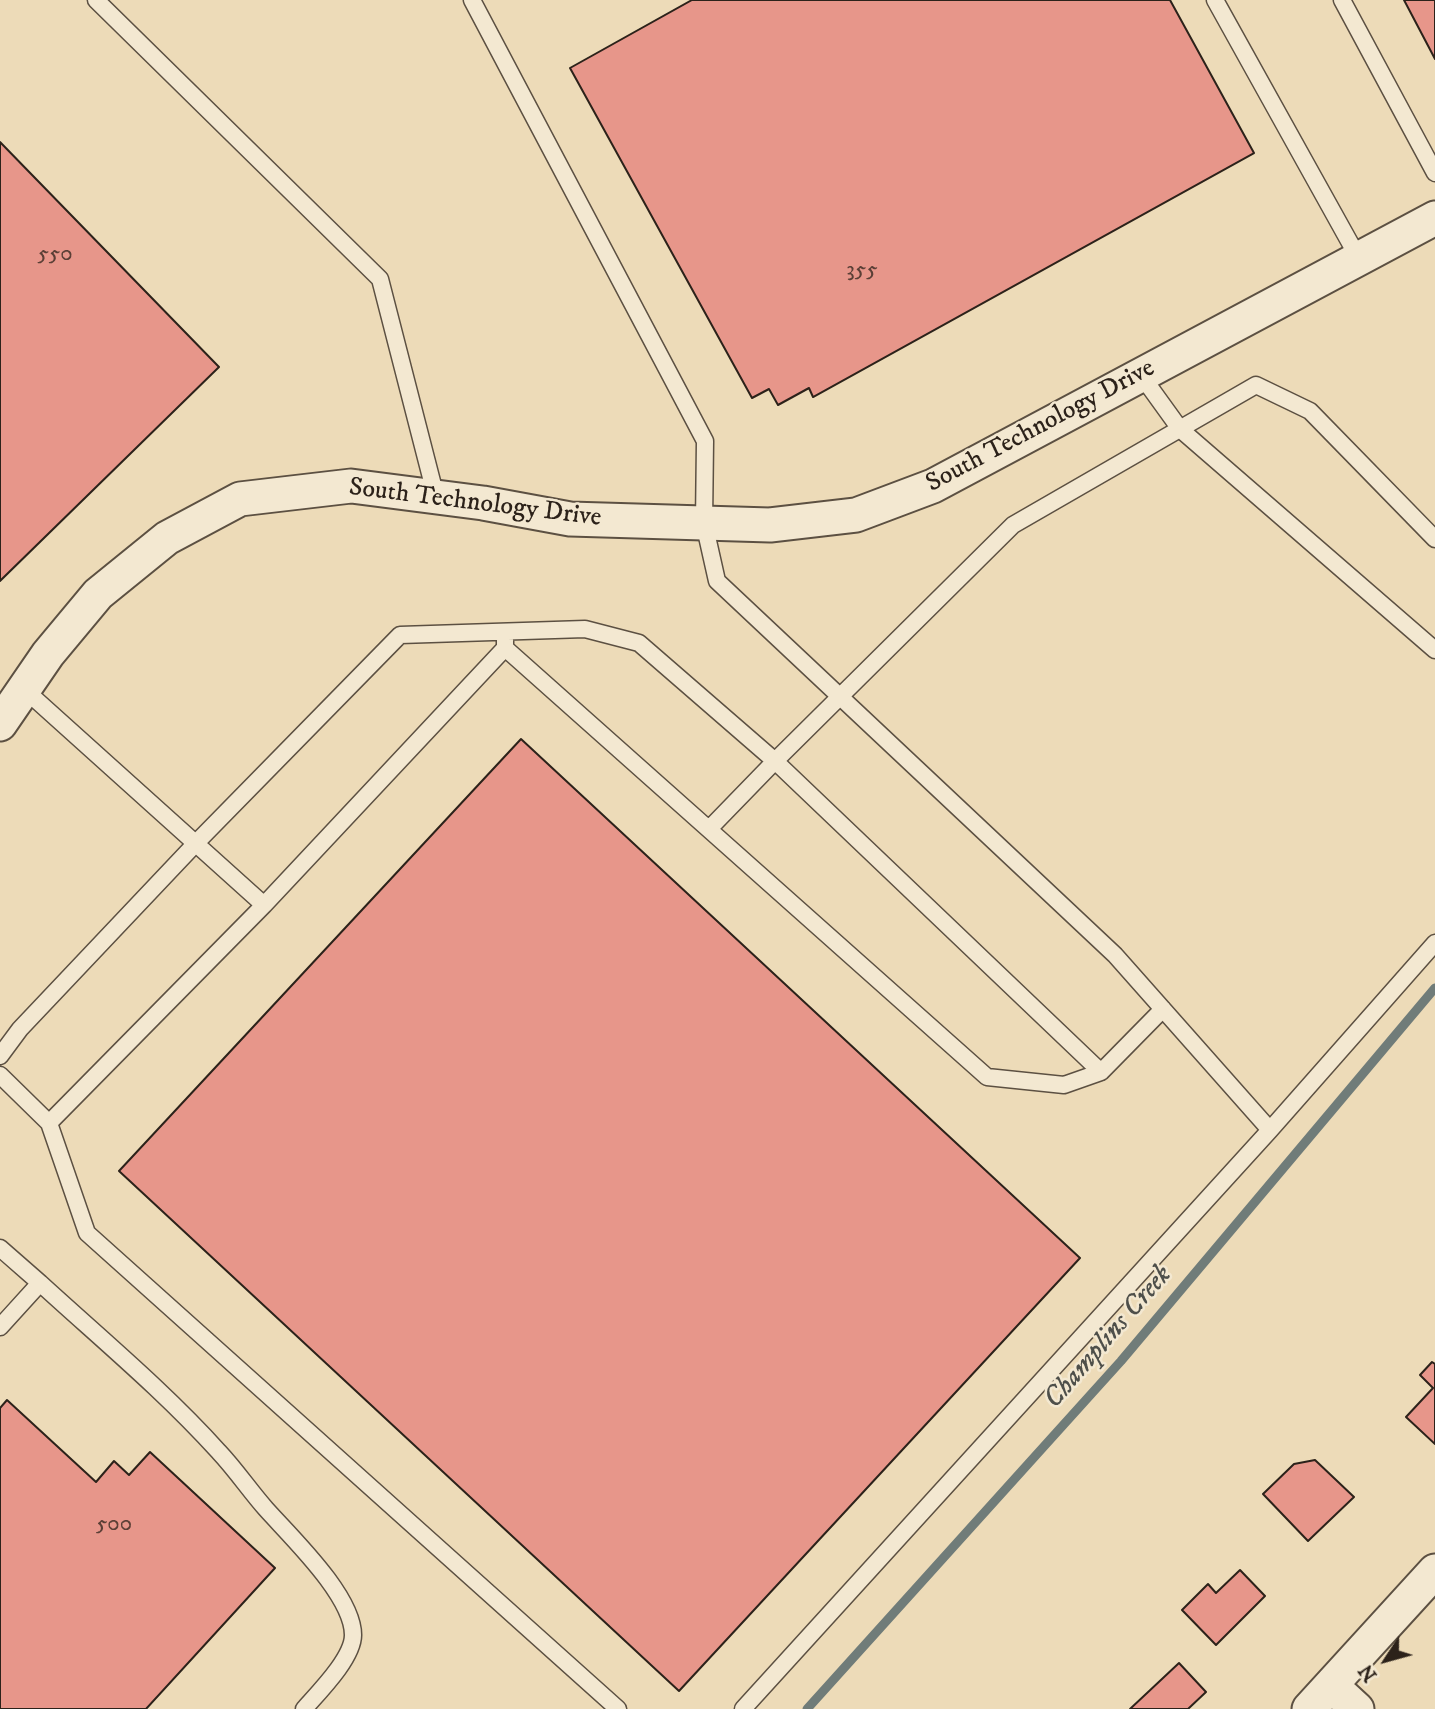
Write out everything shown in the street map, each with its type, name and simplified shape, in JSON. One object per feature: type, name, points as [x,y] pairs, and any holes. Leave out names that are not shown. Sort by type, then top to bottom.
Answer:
[{"type":"street","name":"South Technology Drive","points":[[0,724],[48,654],[98,594],[167,538],[240,499],[351,486],[483,503],[570,519],[770,525],[856,515],[933,486],[1435,218]]},
{"type":"street","points":[[1309,1709],[1435,1571]]},
{"type":"street","points":[[1331,1685],[1357,1709]]},
{"type":"lane","points":[[96,0],[380,279],[436,497]]},
{"type":"lane","points":[[472,0],[705,441],[704,523],[717,580],[1115,955],[1270,1130]]},
{"type":"lane","points":[[1215,0],[1359,259]]},
{"type":"lane","points":[[1342,0],[1435,173]]},
{"type":"lane","points":[[1141,375],[1180,429],[1435,650]]},
{"type":"lane","points":[[709,829],[1013,525],[1256,385],[1310,411],[1435,539]]},
{"type":"lane","points":[[0,1056],[20,1029],[197,842],[400,635],[505,641],[585,629],[639,643],[775,761],[1101,1072]]},
{"type":"lane","points":[[505,641],[709,829],[987,1077],[1064,1085],[1101,1072],[1163,1009]]},
{"type":"lane","points":[[49,1123],[264,905],[505,641]]},
{"type":"lane","points":[[24,689],[264,905]]},
{"type":"lane","points":[[743,1709],[1270,1130],[1435,943]]},
{"type":"lane","points":[[0,1075],[49,1123],[87,1233],[618,1709]]},
{"type":"lane","points":[[0,1248],[167,1399],[218,1451],[309,1556],[340,1597],[352,1620],[354,1638],[339,1668],[303,1709]]},
{"type":"lane","points":[[0,1327],[40,1283]]},
{"type":"building","points":[[692,0],[1170,0],[1254,153],[813,397],[809,388],[778,405],[769,389],[752,398],[570,68]]},
{"type":"building","points":[[1404,0],[1435,0],[1435,59]]},
{"type":"building","points":[[0,142],[219,367],[0,581]]},
{"type":"building","points":[[521,739],[1080,1258],[679,1691],[119,1171]]},
{"type":"building","points":[[1432,1362],[1435,1364],[1435,1444],[1406,1417],[1433,1388],[1420,1375]]},
{"type":"building","points":[[7,1400],[96,1482],[114,1461],[129,1475],[150,1452],[275,1568],[146,1709],[0,1709],[0,1408]]},
{"type":"building","points":[[1315,1460],[1354,1497],[1308,1541],[1263,1494],[1294,1464]]},
{"type":"building","points":[[1240,1570],[1265,1596],[1216,1645],[1182,1610],[1208,1584],[1216,1593]]},
{"type":"building","points":[[1179,1663],[1206,1692],[1188,1709],[1130,1709]]},
{"type":"waterway","name":"Champlins Creek","points":[[807,1709],[1121,1361],[1435,988]]}]
